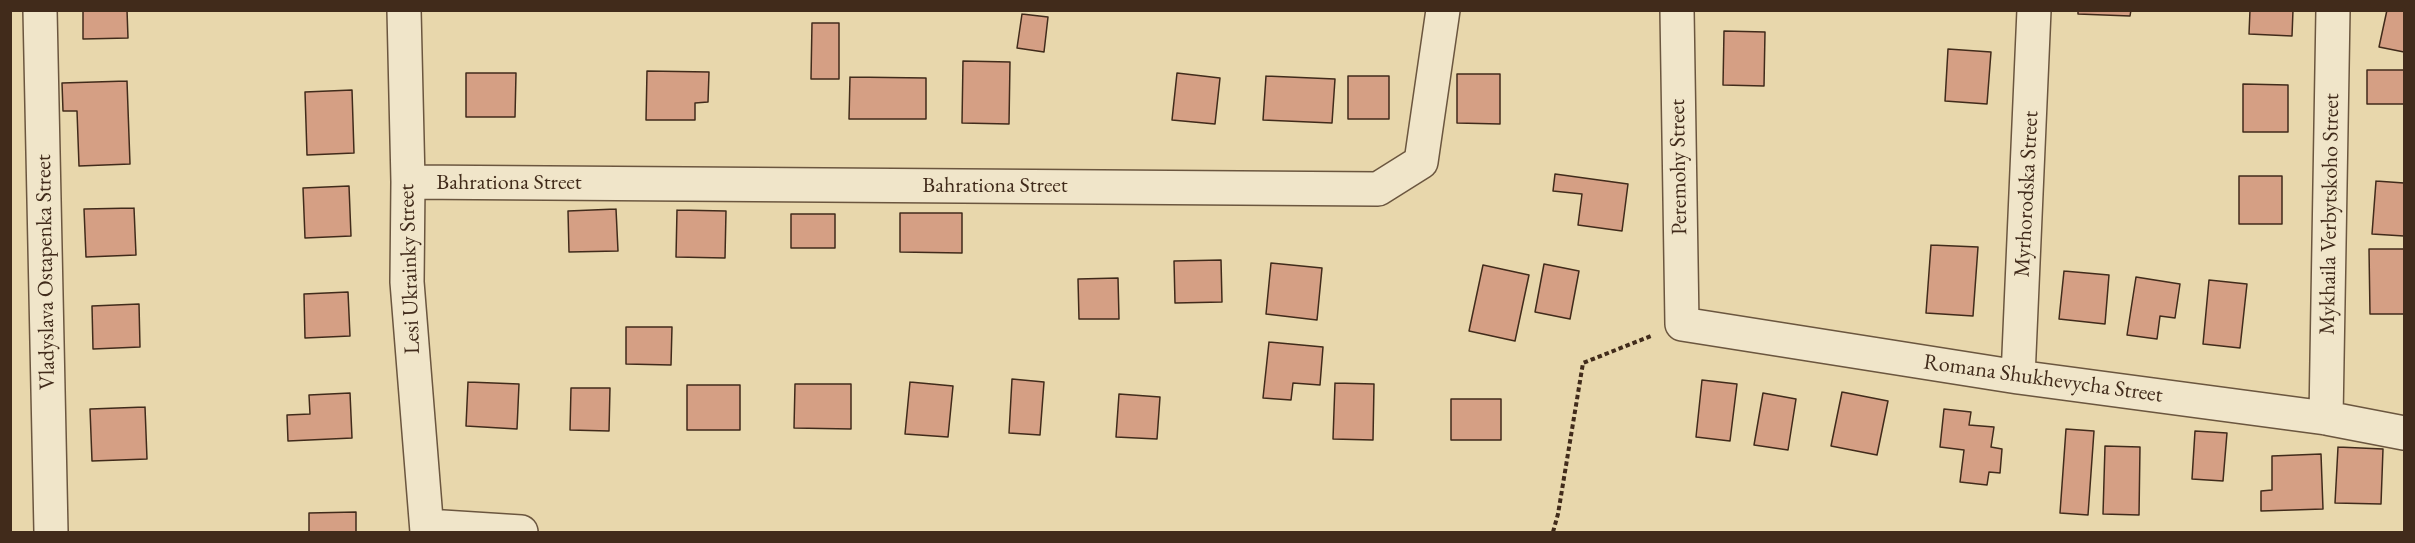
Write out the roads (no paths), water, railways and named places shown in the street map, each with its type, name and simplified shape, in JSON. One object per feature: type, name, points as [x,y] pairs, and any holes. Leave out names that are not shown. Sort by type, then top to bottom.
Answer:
[{"type":"street","name":"Vladyslava Ostapenka Street","points":[[40,10],[51,532]]},
{"type":"street","name":"Lesi Ukrainky Street","points":[[404,10],[408,182],[407,282],[427,529]]},
{"type":"street","name":"Bahrationa Street","points":[[408,182],[1378,189],[1421,162],[1443,10]]},
{"type":"street","name":"Peremohy Street","points":[[1677,10],[1682,324]]},
{"type":"street","name":"Myrhorodska Street","points":[[2018,377],[2034,10]]},
{"type":"street","name":"Mykhaila Verbytskoho Street","points":[[2326,418],[2333,10]]},
{"type":"street","name":"Romana Shukhevycha Street","points":[[1682,324],[2018,377],[2326,418],[2404,433]]},
{"type":"street","points":[[427,529],[521,532]]}]
